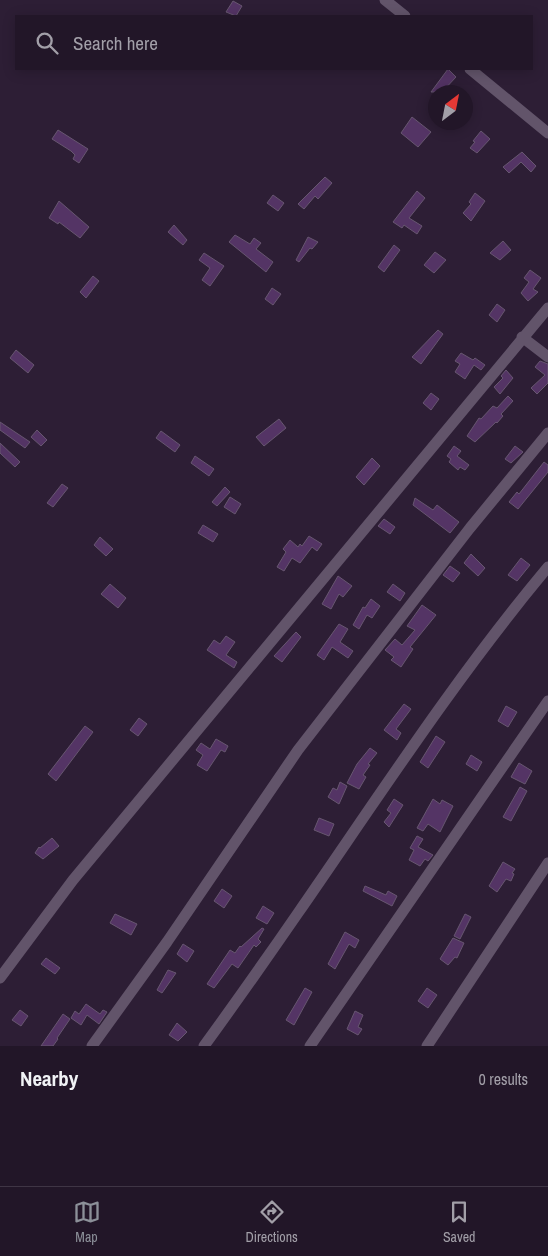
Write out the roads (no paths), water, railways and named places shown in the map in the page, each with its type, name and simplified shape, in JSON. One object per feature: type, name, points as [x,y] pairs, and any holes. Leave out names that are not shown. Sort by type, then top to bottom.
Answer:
[{"type":"street","points":[[385,0],[404,15]]},
{"type":"street","points":[[471,70],[548,133]]},
{"type":"street","points":[[0,978],[73,880],[548,308]]},
{"type":"street","points":[[522,337],[548,357]]},
{"type":"street","points":[[92,1046],[167,942],[298,750],[458,543],[548,433]]},
{"type":"street","points":[[204,1046],[298,913],[421,732],[517,604],[548,568]]},
{"type":"street","points":[[310,1046],[548,701]]},
{"type":"street","points":[[427,1046],[548,863]]}]
